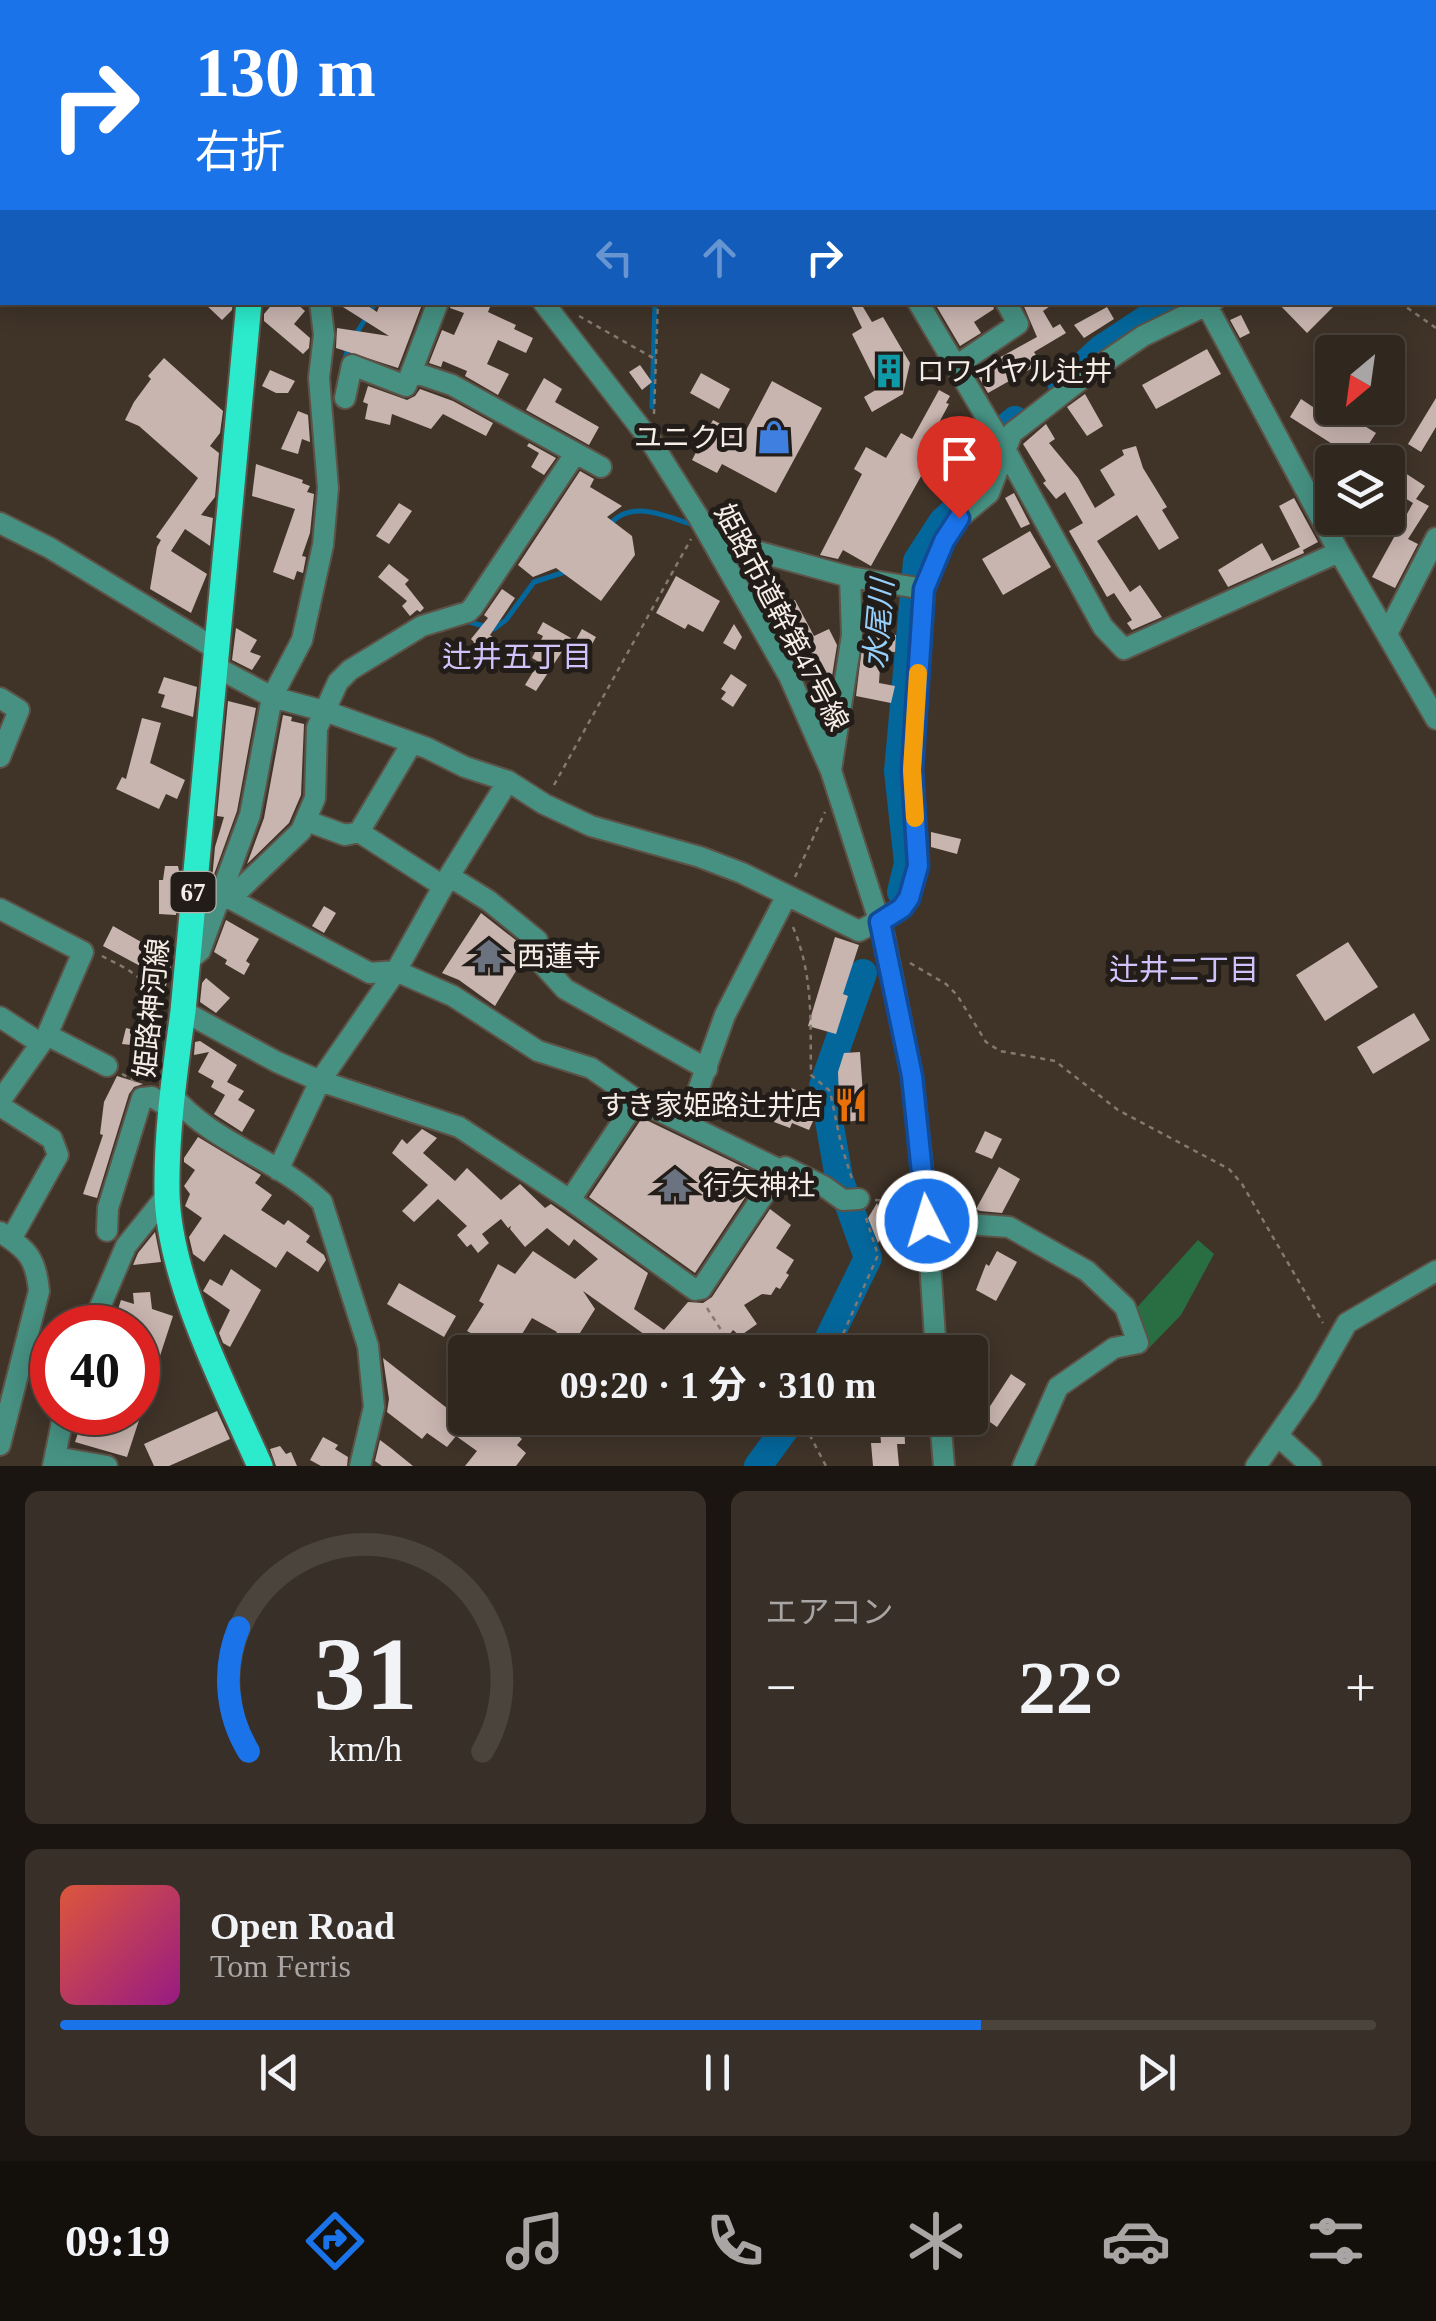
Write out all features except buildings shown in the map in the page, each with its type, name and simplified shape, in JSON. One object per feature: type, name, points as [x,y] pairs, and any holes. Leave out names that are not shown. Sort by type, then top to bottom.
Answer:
[{"type":"main road","name":"姫路神河線","points":[[248,305],[183,1011],[164,1100],[167,1196],[178,1256],[196,1319],[260,1466]]},
{"type":"street","points":[[186,963],[200,951],[226,897],[250,815],[272,697],[302,640],[324,545],[328,488],[319,378],[324,335],[320,305]]},
{"type":"street","points":[[345,398],[352,365],[406,386],[437,305]]},
{"type":"street","name":"姫路市道幹第47号線","points":[[545,305],[650,440],[706,531],[789,676],[834,780],[880,922],[912,1076],[935,1335]]},
{"type":"street","points":[[920,305],[1104,626],[1124,648],[1338,552]]},
{"type":"street","points":[[956,366],[1018,324],[1008,305]]},
{"type":"street","points":[[0,523],[50,548],[272,697],[323,711],[508,781],[590,826],[700,856],[858,931],[902,908],[918,866],[912,770],[914,588],[959,518],[988,493],[1012,433],[1092,370],[1144,336],[1206,305]]},
{"type":"street","points":[[1209,305],[1338,552],[1436,719]]},
{"type":"street","points":[[413,372],[452,385],[601,468]]},
{"type":"street","points":[[226,897],[289,844],[307,822],[315,798],[317,728],[338,682],[350,670],[422,626],[468,612],[575,454]]},
{"type":"street","points":[[706,531],[850,577],[914,588]]},
{"type":"street","points":[[1388,632],[1436,538]]},
{"type":"street","points":[[834,780],[852,635],[850,577]]},
{"type":"street","points":[[0,698],[19,710],[0,757]]},
{"type":"street","points":[[359,832],[412,743]]},
{"type":"street","points":[[278,1170],[320,1081],[396,971],[508,781]]},
{"type":"street","points":[[307,822],[345,835],[359,832],[489,901],[537,940],[534,955],[565,989],[707,1069]]},
{"type":"street","points":[[226,897],[370,973],[396,971],[452,996],[538,1050],[590,1068],[637,1100],[780,1170]]},
{"type":"street","points":[[686,1124],[725,1016],[786,898]]},
{"type":"street","points":[[0,908],[84,952],[44,1039],[0,1104],[52,1139],[58,1155],[5,1236],[28,1252],[37,1272],[38,1291],[0,1444]]},
{"type":"street","points":[[183,1011],[320,1081],[459,1127],[570,1200],[695,1290],[701,1289],[780,1170],[785,1168],[853,1199]]},
{"type":"street","points":[[0,1017],[106,1066]]},
{"type":"street","points":[[107,1230],[108,1208],[142,1098],[183,1107],[212,1130],[307,1188],[322,1202],[368,1346],[374,1407],[360,1466]]},
{"type":"street","points":[[570,1200],[637,1100]]},
{"type":"street","points":[[101,1305],[126,1246],[167,1196]]},
{"type":"street","points":[[927,1212],[1009,1227],[1087,1270],[1125,1307],[1138,1343],[1114,1348],[1058,1387],[1022,1466]]},
{"type":"street","points":[[1256,1466],[1347,1323],[1436,1271]]},
{"type":"street","points":[[59,1435],[54,1461],[107,1466]]},
{"type":"street","points":[[941,1435],[944,1466]]},
{"type":"street","points":[[1278,1436],[1311,1466]]},
{"type":"path","points":[[650,440],[657,391],[658,305]]},
{"type":"path","points":[[1403,305],[1436,328]]},
{"type":"path","points":[[578,316],[656,360]]},
{"type":"path","points":[[544,804],[585,725],[706,531]]},
{"type":"path","points":[[834,780],[786,898],[792,926],[806,957],[810,1075],[830,1091],[853,1199],[878,1254],[842,1335]]},
{"type":"path","points":[[887,949],[946,984],[986,1042],[1000,1051],[1055,1060],[1118,1110],[1229,1170],[1242,1184],[1334,1341]]},
{"type":"path","points":[[84,952],[94,952],[127,969],[183,1011]]},
{"type":"path","points":[[106,1066],[164,1100]]},
{"type":"path","points":[[853,1199],[927,1212]]},
{"type":"path","points":[[695,1290],[724,1335]]},
{"type":"path","points":[[810,1435],[826,1466]]},
{"type":"green space","points":[[1198,1240],[1214,1254],[1181,1315],[1148,1349],[1132,1313]]},
{"type":"waterway","points":[[356,334],[374,305]]},
{"type":"waterway","points":[[652,407],[655,305]]},
{"type":"waterway","name":"水尾川","points":[[1062,385],[1101,349],[1148,318],[1177,305]]},
{"type":"waterway","points":[[342,370],[348,348]]},
{"type":"waterway","name":"水尾川","points":[[901,892],[908,863],[898,771],[917,561],[943,521],[979,489],[1003,430],[1015,420]]},
{"type":"waterway","points":[[608,526],[637,511],[694,525]]},
{"type":"waterway","points":[[466,621],[494,629],[506,620],[534,582],[568,571]]},
{"type":"waterway","name":"水尾川","points":[[830,1335],[868,1258],[839,1178],[823,1086],[863,973]]},
{"type":"waterway","name":"水尾川","points":[[758,1466],[781,1435]]},
{"type":"slow traffic","points":[[915,818],[912,770],[918,673]]},
{"type":"place","name":"ロワイヤル辻井","points":[[889,371]]},
{"type":"place","name":"ユニクロ","points":[[774,437]]},
{"type":"place","name":"西蓮寺","points":[[489,956]]},
{"type":"place","name":"すき家姫路辻井店","points":[[851,1105]]},
{"type":"place","name":"行矢神社","points":[[675,1185]]},
{"type":"district","name":"辻井五丁目","points":[[517,657]]},
{"type":"district","name":"辻井二丁目","points":[[1184,970]]},
{"type":"route","points":[[927,1221],[912,1076],[880,922],[902,908],[909,898],[918,866],[912,770],[924,589],[944,541],[959,518]]}]
